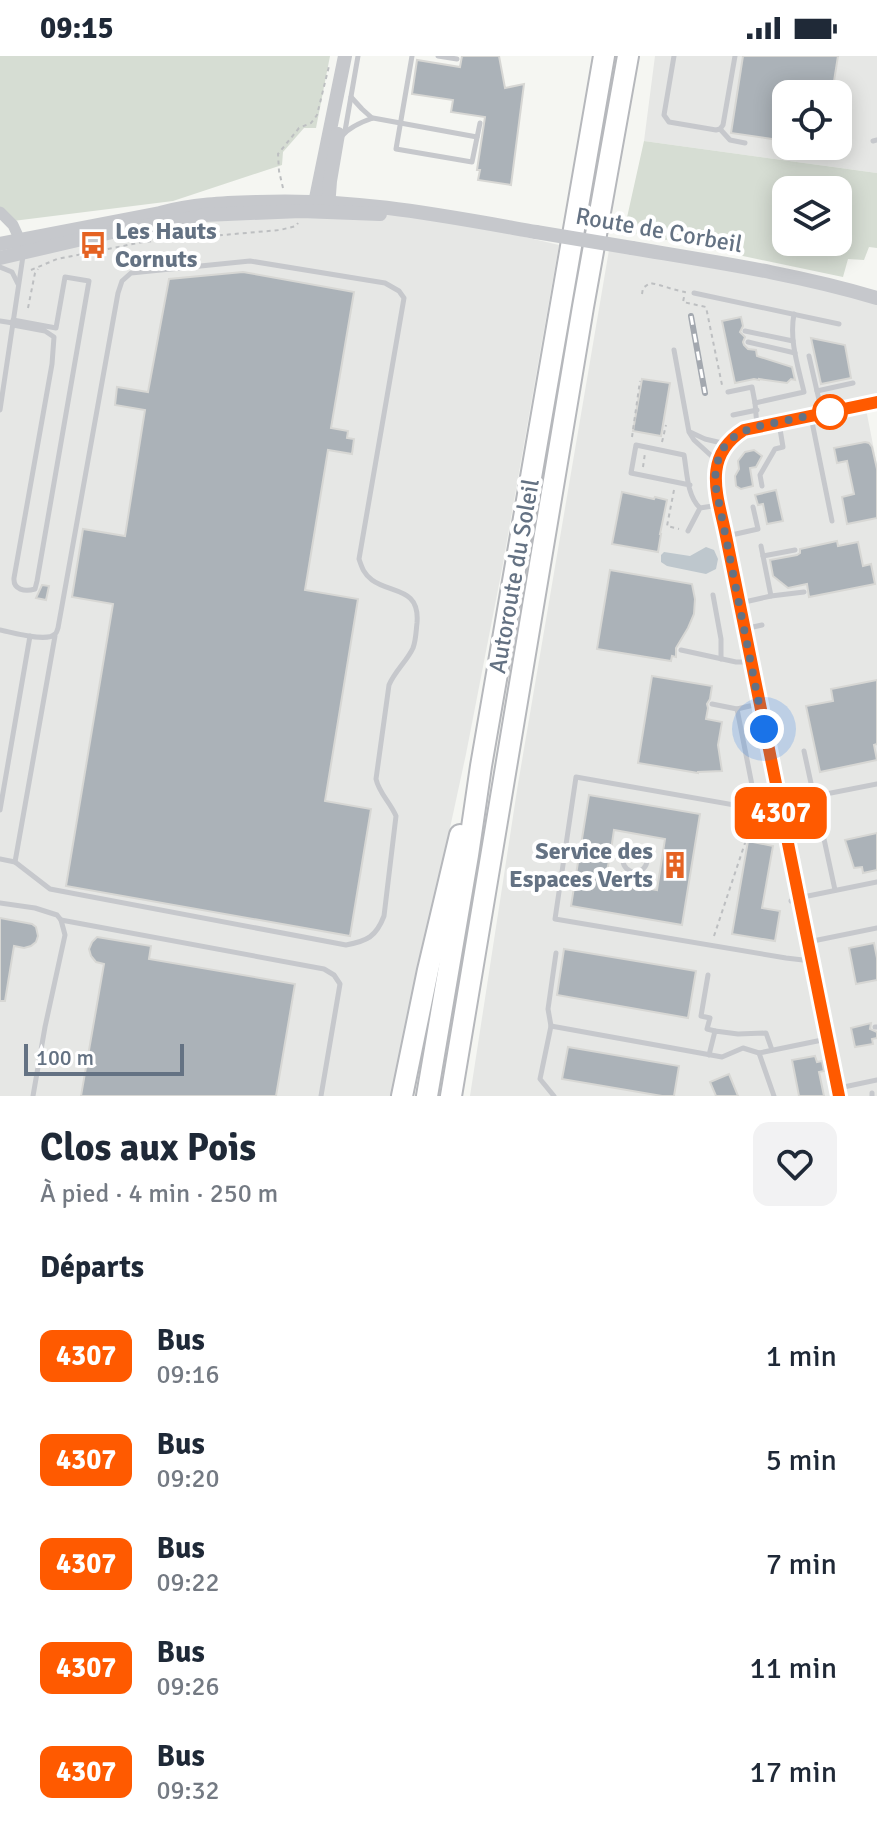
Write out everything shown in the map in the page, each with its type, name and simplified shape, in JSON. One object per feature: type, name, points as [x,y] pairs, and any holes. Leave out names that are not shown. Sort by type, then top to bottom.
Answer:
[{"type":"highway","name":"Autoroute du Soleil","points":[[427,1096],[604,56]]},
{"type":"highway","name":"Autoroute du Soleil","points":[[451,1096],[628,56]]},
{"type":"highway","points":[[402,1096],[455,854],[481,766]]},
{"type":"street","points":[[317,208],[345,56]]},
{"type":"street","points":[[317,208],[336,144],[355,56]]},
{"type":"street","name":"Route de Corbeil","points":[[0,244],[22,246],[204,215],[317,208],[433,214],[786,274],[877,298]]},
{"type":"street","points":[[0,212],[13,225],[22,246]]},
{"type":"street","name":"Route de Corbeil","points":[[0,258],[22,246]]},
{"type":"street","points":[[838,1092],[808,942],[800,928],[715,483],[717,461],[727,444],[744,430],[877,402]]},
{"type":"lane","points":[[345,132],[355,56]]},
{"type":"lane","points":[[412,56],[396,149],[472,162],[480,123]]},
{"type":"lane","points":[[438,56],[457,59]]},
{"type":"lane","points":[[674,56],[665,119],[720,129]]},
{"type":"lane","points":[[720,129],[735,56]]},
{"type":"lane","points":[[351,97],[373,118]]},
{"type":"lane","points":[[336,144],[345,132],[373,118],[477,137]]},
{"type":"lane","points":[[720,129],[730,140],[745,143]]},
{"type":"lane","points":[[0,410],[22,246]]},
{"type":"lane","points":[[0,859],[15,862],[50,889],[346,945],[361,942],[379,929],[384,916],[396,816],[378,788],[376,779],[389,685],[411,652],[418,615],[409,597],[369,578],[362,571],[359,559],[404,298],[399,291],[385,283],[250,261],[131,273],[122,281],[15,862]]},
{"type":"lane","points":[[0,267],[12,272],[18,284]]},
{"type":"lane","points":[[0,321],[56,328],[65,277],[89,281],[37,581],[35,589],[30,591],[13,583],[54,337],[45,331],[13,323]]},
{"type":"lane","points":[[694,293],[839,324]]},
{"type":"lane","points":[[755,403],[804,392],[793,341],[794,314]]},
{"type":"lane","points":[[745,331],[793,341]]},
{"type":"lane","points":[[748,342],[795,353]]},
{"type":"lane","points":[[674,350],[689,432],[717,461]]},
{"type":"lane","points":[[809,356],[817,391],[816,414],[832,521]]},
{"type":"lane","points":[[817,391],[853,383]]},
{"type":"lane","points":[[726,393],[752,387],[757,426]]},
{"type":"lane","points":[[733,415],[757,410]]},
{"type":"lane","points":[[762,486],[760,475],[775,449],[783,447],[779,422]]},
{"type":"lane","points":[[689,432],[727,444]]},
{"type":"lane","points":[[690,485],[631,473],[636,445],[646,443],[684,455],[690,485],[692,497],[700,508]]},
{"type":"lane","points":[[700,508],[720,505]]},
{"type":"lane","points":[[726,536],[758,529],[753,507]]},
{"type":"lane","points":[[688,531],[700,508]]},
{"type":"lane","points":[[761,546],[771,596]]},
{"type":"lane","points":[[763,556],[795,550]]},
{"type":"lane","points":[[739,603],[804,592]]},
{"type":"lane","points":[[713,595],[721,639],[721,659]]},
{"type":"lane","points":[[744,629],[762,625]]},
{"type":"lane","points":[[0,630],[51,638],[55,635]]},
{"type":"lane","points":[[0,810],[30,636]]},
{"type":"lane","points":[[681,650],[736,662],[751,662]]},
{"type":"lane","points":[[712,704],[737,709],[759,704]]},
{"type":"lane","points":[[737,709],[752,785]]},
{"type":"lane","points":[[804,751],[814,797]]},
{"type":"lane","points":[[811,959],[555,919],[576,777],[754,808],[776,807],[877,784]]},
{"type":"lane","points":[[763,838],[776,807]]},
{"type":"lane","points":[[824,839],[835,890]]},
{"type":"lane","points":[[566,848],[623,858]]},
{"type":"lane","points":[[638,848],[647,855],[647,862],[643,870],[635,872],[625,866],[623,858],[630,849],[638,848]]},
{"type":"lane","points":[[795,900],[877,882]]},
{"type":"lane","points":[[0,903],[57,915],[65,935],[33,1096]]},
{"type":"lane","points":[[61,920],[324,969],[334,975],[340,984],[321,1096]]},
{"type":"lane","points":[[808,942],[877,928]]},
{"type":"lane","points":[[554,1096],[540,1079],[551,1026],[548,1009],[556,953]]},
{"type":"lane","points":[[708,975],[701,1016],[710,1018],[707,1029],[738,1034],[766,1033],[772,1050]]},
{"type":"lane","points":[[551,1026],[722,1057],[743,1048],[759,1053],[827,1039]]},
{"type":"lane","points":[[709,1055],[715,1031]]},
{"type":"lane","points":[[759,1053],[774,1096]]},
{"type":"lane","points":[[838,1092],[877,1080]]},
{"type":"path","points":[[285,197],[278,154],[299,128],[311,123],[317,115],[332,56]]},
{"type":"path","points":[[33,267],[57,259],[143,242],[280,230],[296,226],[317,208]]},
{"type":"path","points":[[28,308],[35,273],[40,266]]},
{"type":"path","points":[[642,294],[643,288],[650,283],[657,284],[685,292],[683,302],[706,307],[726,393]]},
{"type":"path","points":[[640,381],[631,437],[646,443],[662,443],[666,425]]},
{"type":"path","points":[[641,475],[646,443]]},
{"type":"path","points":[[713,945],[754,808]]},
{"type":"shaded area","points":[[0,56],[330,56],[316,128],[304,128],[283,152],[282,165],[173,201],[13,221],[0,207]]},
{"type":"shaded area","points":[[655,56],[877,56],[877,173],[782,160],[852,160],[852,80],[772,80],[772,159],[644,141]]},
{"type":"shaded area","points":[[644,141],[877,173],[877,248],[869,247],[864,260],[848,259],[843,277],[624,231]]},
{"type":"shaded area","points":[[204,213],[432,215],[559,245],[466,754],[392,1096],[0,1096],[0,263]]},
{"type":"shaded area","points":[[609,250],[804,284],[877,304],[877,396],[864,399],[877,465],[877,1096],[470,1096],[518,784]]},
{"type":"shaded area","points":[[706,547],[714,550],[718,559],[716,569],[706,574],[661,562],[664,552],[690,556]]},
{"type":"building","points":[[462,56],[499,56],[505,88],[524,84],[511,185],[478,180],[485,117],[451,112],[453,100],[412,94],[417,60],[460,67]]},
{"type":"building","points":[[743,56],[838,56],[834,80],[772,80],[772,139],[731,133]]},
{"type":"building","points":[[243,272],[354,292],[331,428],[348,431],[347,438],[354,439],[352,454],[328,450],[305,590],[358,599],[325,801],[371,809],[350,936],[66,886],[113,604],[72,597],[83,529],[125,536],[145,410],[115,405],[117,387],[148,392],[169,279]]},
{"type":"building","points":[[741,317],[743,326],[740,332],[745,337],[744,345],[756,350],[757,356],[792,367],[795,380],[787,383],[754,379],[735,383],[722,321]]},
{"type":"building","points":[[811,338],[845,345],[851,378],[821,384]]},
{"type":"building","points":[[642,379],[670,383],[661,436],[633,431]]},
{"type":"building","points":[[865,442],[872,447],[877,469],[877,518],[847,524],[842,497],[854,494],[847,461],[837,463],[834,448]]},
{"type":"building","points":[[754,450],[762,456],[756,467],[750,468],[753,486],[741,489],[736,486],[738,461],[745,452]]},
{"type":"building","points":[[776,490],[783,521],[767,524],[763,504],[758,505],[755,495]]},
{"type":"building","points":[[622,492],[667,500],[658,552],[612,544]]},
{"type":"building","points":[[837,541],[838,546],[858,542],[863,566],[871,564],[875,584],[809,597],[807,584],[788,588],[773,576],[770,560],[797,555],[800,549]]},
{"type":"building","points":[[610,570],[692,584],[694,614],[676,648],[676,657],[672,656],[671,661],[597,649]]},
{"type":"building","points":[[42,585],[49,586],[46,600],[36,598]]},
{"type":"building","points":[[652,676],[712,686],[706,719],[722,722],[718,745],[722,771],[698,773],[638,763]]},
{"type":"building","points":[[877,680],[877,744],[874,745],[877,760],[820,772],[806,706],[833,701],[831,689]]},
{"type":"building","name":"Service des Espaces Verts","points":[[589,795],[700,814],[682,925],[571,906],[579,856],[609,861],[605,881],[657,890],[665,839],[614,830],[611,850],[581,845]]},
{"type":"building","points":[[877,833],[877,870],[863,873],[862,867],[854,868],[845,840]]},
{"type":"building","points":[[748,841],[773,846],[762,908],[780,911],[775,941],[732,934]]},
{"type":"building","points":[[0,918],[32,924],[38,936],[31,946],[14,946],[5,1001],[0,1001]]},
{"type":"building","points":[[97,937],[151,946],[149,959],[295,984],[276,1096],[81,1096],[104,964],[96,962],[89,949]]},
{"type":"building","points":[[874,943],[877,980],[856,984],[849,948]]},
{"type":"building","points":[[564,949],[696,971],[688,1018],[557,995]]},
{"type":"building","points":[[871,1023],[870,1029],[877,1032],[877,1038],[872,1039],[873,1044],[855,1047],[851,1028]]},
{"type":"building","points":[[568,1047],[679,1066],[674,1096],[562,1079]]},
{"type":"building","points":[[815,1056],[817,1062],[822,1061],[824,1071],[819,1072],[824,1096],[799,1096],[792,1060]]},
{"type":"building","points":[[729,1074],[738,1096],[716,1096],[710,1082]]},
{"type":"railway","points":[[691,316],[705,393]]},
{"type":"bus line","name":"4307","points":[[839,1096],[715,483],[715,469],[727,444],[744,430],[877,402]]},
{"type":"place","name":"Les Hauts Cornuts","points":[[93,245]]},
{"type":"place","name":"Service des Espaces Verts","points":[[675,865]]},
{"type":"route","points":[[764,729],[715,483],[715,469],[727,444],[744,430],[830,412]]}]
